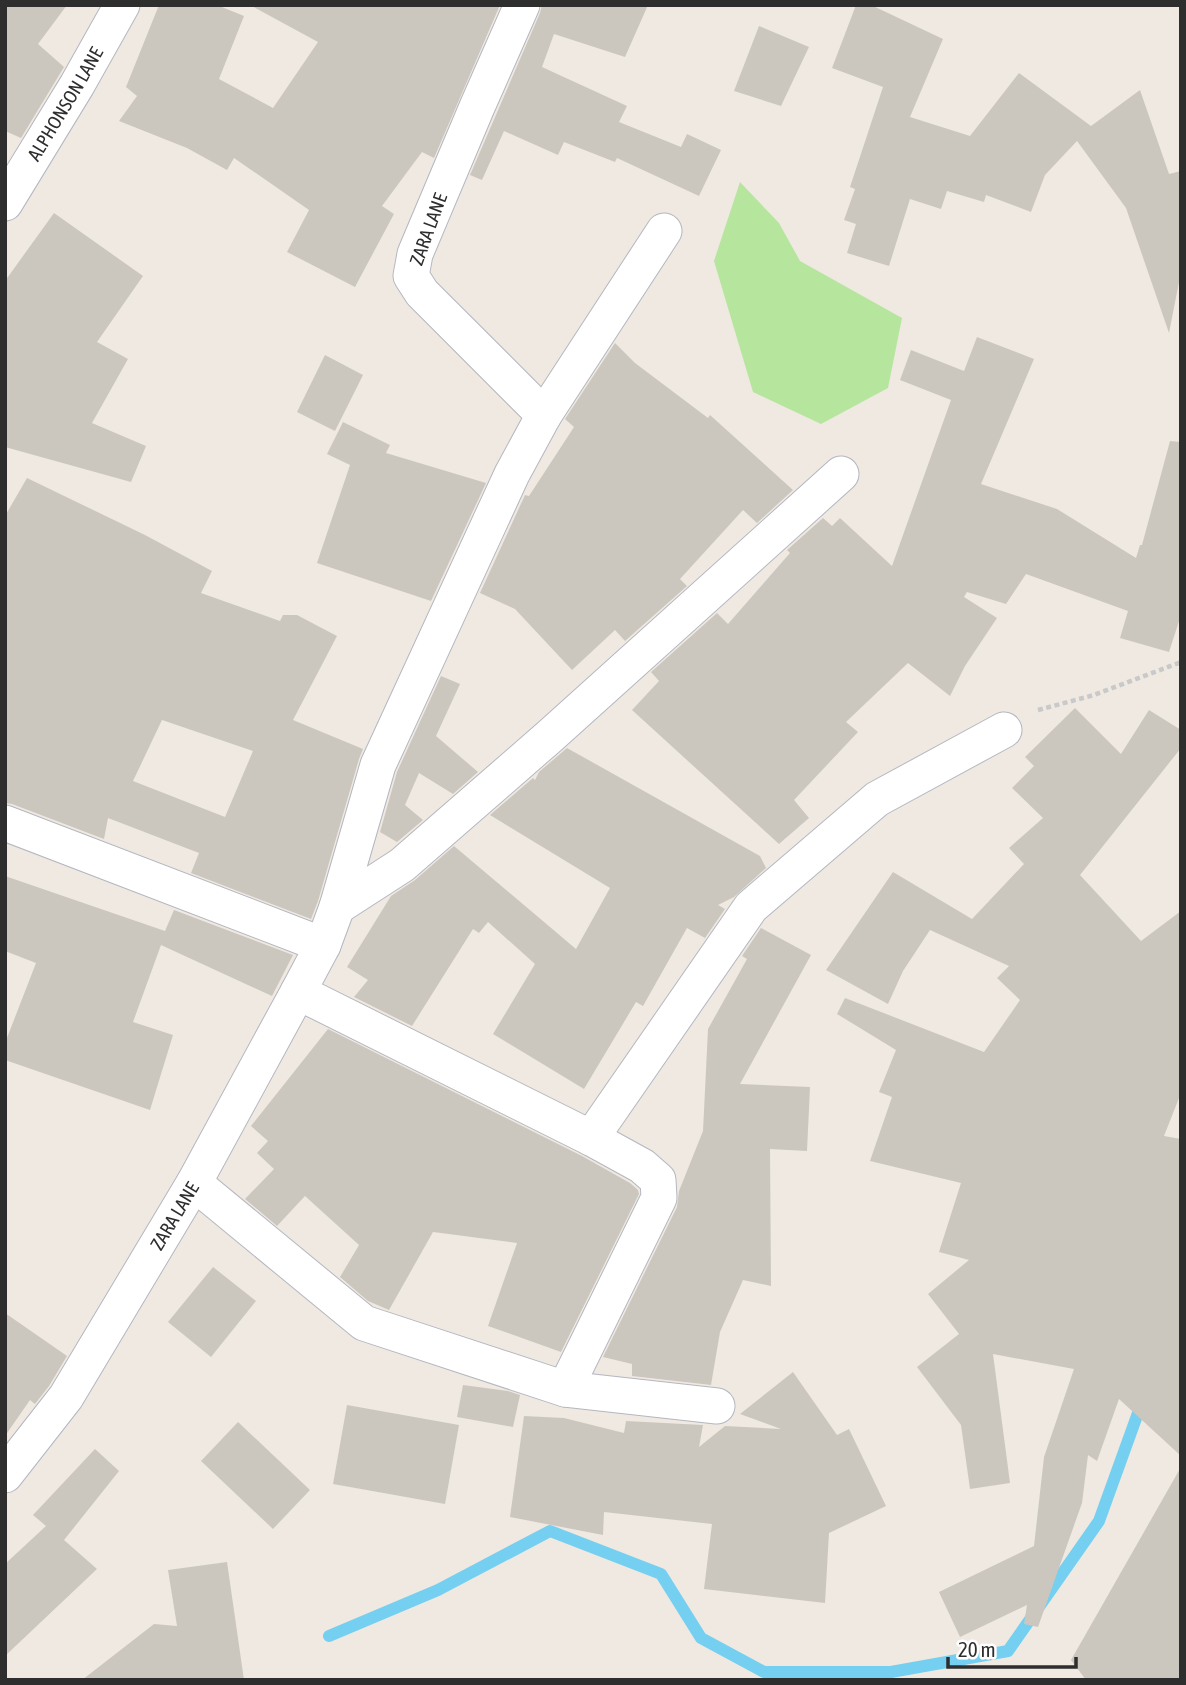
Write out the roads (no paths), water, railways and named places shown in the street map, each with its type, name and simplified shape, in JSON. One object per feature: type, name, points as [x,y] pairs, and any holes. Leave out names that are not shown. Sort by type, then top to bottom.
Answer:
[{"type":"street","name":"ALPHONSON LANE","points":[[5,203],[122,5]]},
{"type":"street","name":"ZARA LANE","points":[[522,5],[415,254],[411,275],[422,293],[544,415]]},
{"type":"street","name":"ZARA LANE","points":[[5,1475],[66,1397],[194,1183],[323,945],[337,907],[378,765],[512,474],[544,415],[664,231]]},
{"type":"street","points":[[337,907],[402,865],[559,728],[841,474]]},
{"type":"street","points":[[591,1138],[751,907],[877,799],[1004,730]]},
{"type":"street","points":[[5,823],[323,945]]},
{"type":"street","points":[[298,992],[591,1138],[642,1166],[658,1180],[659,1198],[565,1390]]},
{"type":"street","points":[[194,1183],[364,1323],[565,1390],[717,1406]]},
{"type":"waterway","points":[[329,1636],[438,1590],[550,1531],[661,1574],[701,1638],[764,1672],[891,1672],[1008,1651],[1099,1521],[1143,1402]]}]
